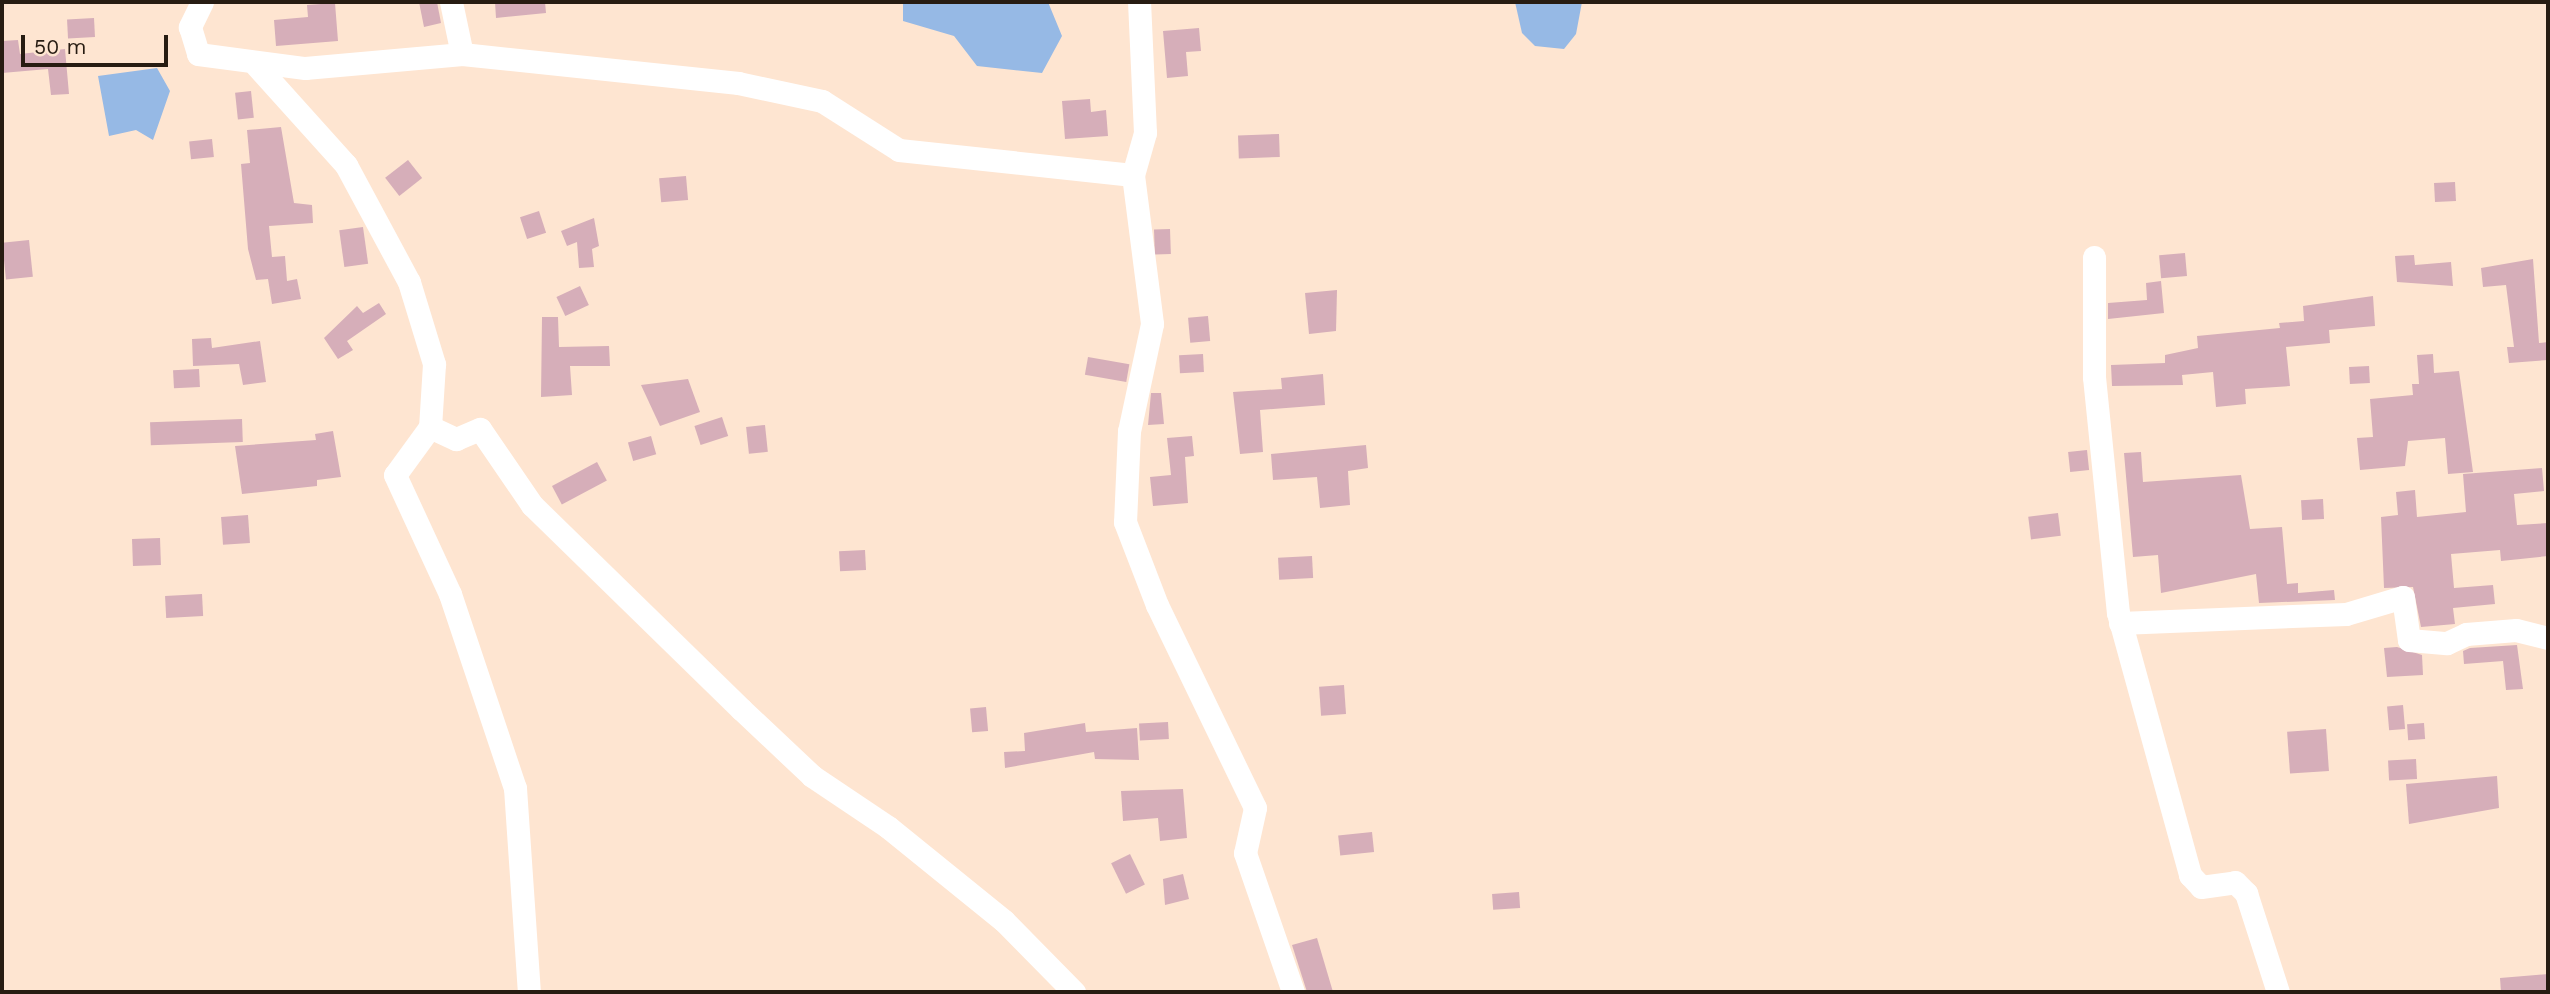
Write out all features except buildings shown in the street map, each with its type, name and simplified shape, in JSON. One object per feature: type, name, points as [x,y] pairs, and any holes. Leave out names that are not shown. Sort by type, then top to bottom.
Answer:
[{"type":"street","points":[[202,2],[190,27],[198,54],[256,65],[305,68],[462,54],[738,83],[822,101],[899,150],[1133,175]]},
{"type":"street","points":[[451,2],[462,54]]},
{"type":"street","points":[[1139,2],[1146,133],[1133,175],[1152,324],[1129,431],[1125,522],[1157,605],[1255,808],[1245,853],[1293,992]]},
{"type":"street","points":[[256,65],[346,165],[409,282],[434,364],[430,428],[395,475],[450,594],[515,788],[529,992]]},
{"type":"street","points":[[2094,257],[2094,377],[2120,623],[2190,875],[2201,887],[2235,882],[2246,893],[2278,992]]},
{"type":"street","points":[[430,428],[456,439],[480,429],[532,505],[741,709],[812,776],[888,827],[1004,921],[1074,992]]},
{"type":"street","points":[[2120,623],[2346,614],[2403,597],[2409,640],[2447,643],[2466,634],[2516,630],[2548,638]]},
{"type":"water","points":[[903,2],[1048,2],[1062,36],[1042,73],[977,66],[954,36],[903,21]]},
{"type":"water","points":[[1515,2],[1582,2],[1576,34],[1564,49],[1535,46],[1522,33]]},
{"type":"water","points":[[157,68],[170,91],[153,140],[136,130],[109,136],[98,76]]}]
